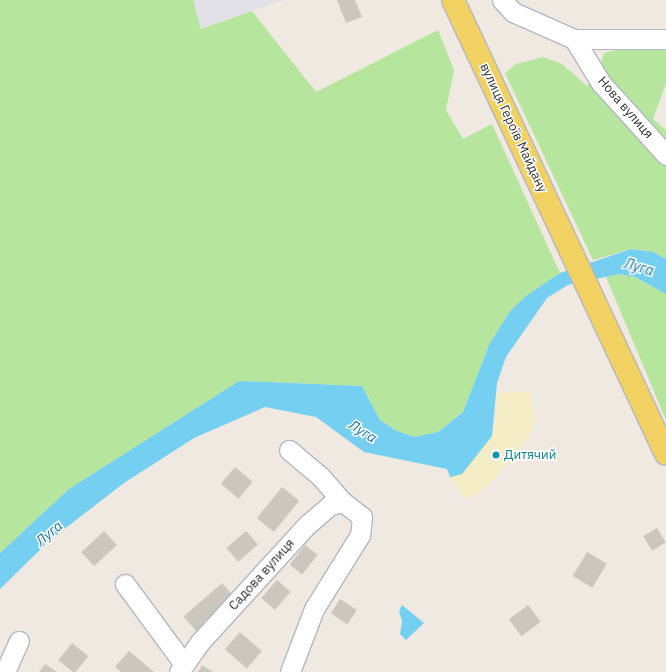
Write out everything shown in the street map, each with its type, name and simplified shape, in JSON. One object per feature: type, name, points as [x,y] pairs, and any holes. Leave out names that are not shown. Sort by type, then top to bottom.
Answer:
[{"type":"main road","name":"вулиця Героїв Майдану","points":[[453,0],[598,303],[666,454]]},
{"type":"street","points":[[502,0],[513,12],[574,39],[666,39]]},
{"type":"street","name":"Нова вулиця","points":[[574,39],[600,83],[666,155]]},
{"type":"street","points":[[289,450],[321,477],[350,507],[362,517],[360,535],[314,609],[297,668]]},
{"type":"street","name":"Садова вулиця","points":[[181,668],[200,642],[307,525],[330,505],[350,507]]},
{"type":"street","points":[[125,584],[181,668]]},
{"type":"street","points":[[5,672],[19,640]]},
{"type":"shaded area","points":[[193,0],[283,0],[201,29]]},
{"type":"green space","points":[[0,0],[193,0],[201,29],[252,11],[316,92],[438,30],[454,70],[446,110],[463,139],[492,124],[560,273],[527,295],[510,311],[489,345],[463,412],[438,432],[414,437],[395,430],[380,420],[362,386],[239,381],[69,489],[0,553]]},
{"type":"green space","points":[[632,46],[666,46],[666,83],[653,119],[666,130],[666,259],[653,252],[631,249],[593,260],[505,73],[516,64],[543,57],[562,64],[587,86],[599,72],[604,53]]},
{"type":"green space","points":[[619,274],[635,277],[666,294],[666,420],[606,277]]},
{"type":"sand","name":"Дитячий","points":[[530,391],[535,419],[529,436],[497,477],[475,496],[463,498],[450,477],[462,474],[496,421],[497,393]]},
{"type":"water","name":"Луга","points":[[631,249],[653,252],[666,259],[666,294],[635,277],[619,274],[568,285],[547,298],[506,357],[497,383],[492,436],[462,474],[450,477],[447,469],[364,452],[316,417],[265,407],[194,438],[124,483],[50,540],[0,589],[0,553],[69,489],[239,381],[362,386],[380,420],[395,430],[414,437],[438,432],[463,412],[489,345],[510,311],[527,295],[560,273]]},
{"type":"water","points":[[402,605],[424,623],[406,640],[400,634],[402,621],[399,611]]},
{"type":"building","points":[[337,0],[355,0],[362,17],[346,23]]},
{"type":"building","points":[[235,467],[253,482],[238,499],[221,484]]},
{"type":"building","points":[[282,487],[299,501],[274,532],[257,518]]},
{"type":"building","points":[[657,528],[666,543],[652,551],[643,536]]},
{"type":"building","points":[[104,531],[117,545],[94,566],[81,552]]},
{"type":"building","points":[[246,531],[258,545],[238,562],[226,548]]},
{"type":"building","points":[[305,545],[318,555],[302,575],[290,565]]},
{"type":"building","points":[[587,552],[607,564],[592,588],[573,576]]},
{"type":"building","points":[[277,580],[291,592],[275,610],[261,598]]},
{"type":"building","points":[[222,583],[235,598],[197,632],[184,616]]},
{"type":"building","points":[[340,599],[357,610],[348,624],[331,613]]},
{"type":"building","points":[[528,605],[541,622],[521,636],[509,619]]},
{"type":"building","points":[[240,632],[262,651],[247,668],[225,649]]},
{"type":"building","points":[[72,643],[88,656],[76,672],[73,672],[58,660]]},
{"type":"building","points":[[129,651],[154,672],[121,672],[115,667]]},
{"type":"building","points":[[45,664],[57,672],[39,672]]},
{"type":"building","points":[[202,665],[213,672],[198,672]]},
{"type":"place","name":"Дитячий","points":[[496,455]]}]
